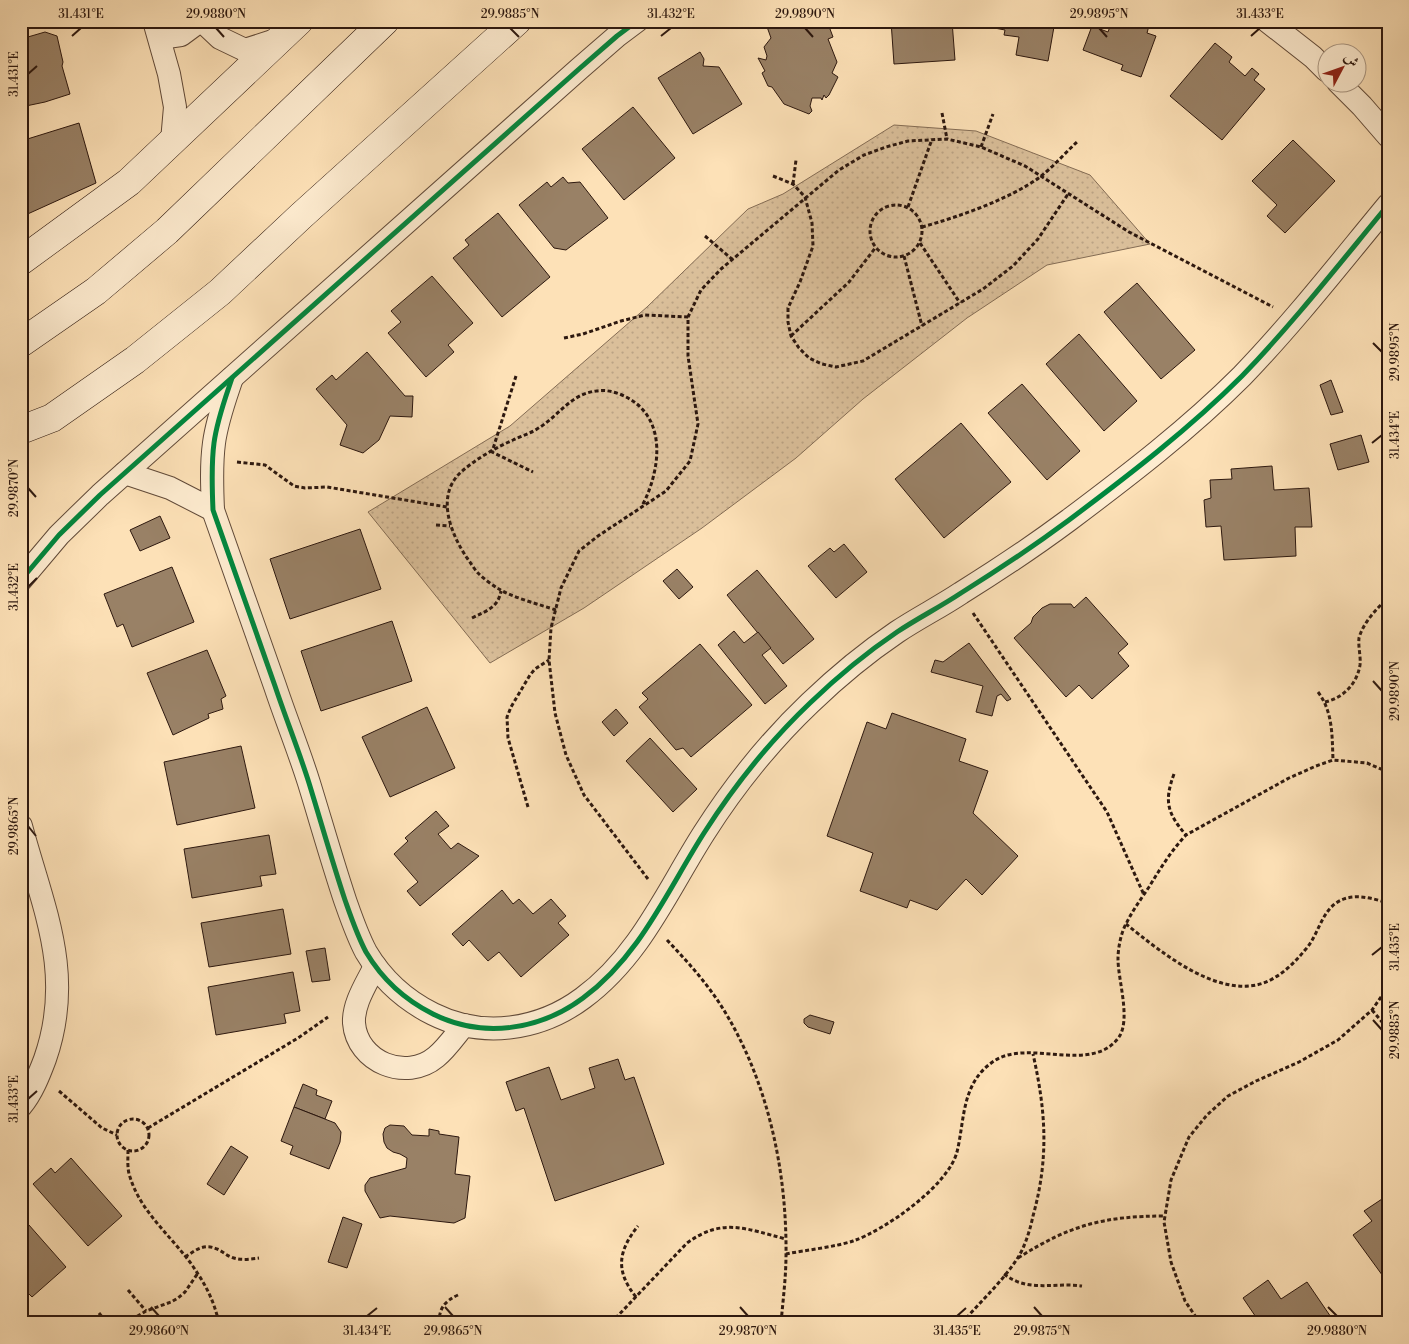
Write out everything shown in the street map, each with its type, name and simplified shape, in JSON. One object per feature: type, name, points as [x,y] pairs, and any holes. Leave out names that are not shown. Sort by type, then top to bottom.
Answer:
[{"type":"main road","points":[[21,343],[96,291],[167,232],[385,21]]},
{"type":"main road","points":[[21,430],[60,413],[134,360],[220,292],[301,216],[518,21]]},
{"type":"main road","points":[[21,262],[129,182],[290,30]]},
{"type":"street","points":[[172,141],[175,107],[169,74],[157,30],[181,35],[201,21],[220,38],[245,50],[290,30]]},
{"type":"street","points":[[21,580],[59,535],[125,473],[578,69],[637,21]]},
{"type":"street","points":[[1267,21],[1316,60]]},
{"type":"street","points":[[1348,92],[1388,136]]},
{"type":"street","points":[[232,378],[221,410],[214,442],[213,510],[307,779],[353,924],[362,946],[375,966],[393,987],[414,1004],[438,1017],[464,1026],[495,1029],[526,1026],[556,1016],[584,998],[609,976],[632,951],[651,923],[705,832],[736,786],[772,742],[811,702],[853,665],[898,632],[1021,554],[1117,484],[1210,406],[1295,319],[1388,205]]},
{"type":"street","points":[[125,473],[170,488],[213,510]]},
{"type":"street","points":[[21,826],[49,920],[58,982],[56,1014],[50,1045],[39,1074],[21,1106]]},
{"type":"street","points":[[375,966],[356,1006],[354,1024],[359,1041],[370,1055],[385,1065],[402,1069],[420,1066],[436,1058],[464,1026]]},
{"type":"path","points":[[942,113],[947,139]]},
{"type":"path","points":[[981,146],[993,114]]},
{"type":"path","points":[[908,207],[932,139]]},
{"type":"path","points":[[664,900],[584,794],[566,754],[555,712],[549,660],[551,628],[561,588],[580,551],[598,536],[666,491],[690,461],[698,424],[688,356],[688,317],[700,290],[839,170],[864,155],[886,147],[908,141],[947,139],[981,146],[1025,166],[1129,232],[1295,319]]},
{"type":"path","points":[[922,227],[951,219],[1021,189],[1041,177],[1077,142]]},
{"type":"path","points":[[794,184],[796,160]]},
{"type":"path","points":[[773,176],[794,184],[805,198],[812,223],[813,246],[788,308],[791,336],[809,358],[822,364],[836,367],[863,361],[984,289],[1013,266],[1038,239],[1068,194]]},
{"type":"path","points":[[898,204],[908,207],[920,219],[922,227],[920,243],[913,251],[904,256],[894,257],[884,254],[871,239],[870,228],[873,218],[879,210],[888,205],[898,204]]},
{"type":"path","points":[[705,236],[733,260]]},
{"type":"path","points":[[920,243],[960,303]]},
{"type":"path","points":[[791,336],[849,282],[876,247]]},
{"type":"path","points":[[904,256],[922,326]]},
{"type":"path","points":[[564,338],[645,315],[688,317]]},
{"type":"path","points":[[492,452],[516,376]]},
{"type":"path","points":[[556,610],[501,590],[477,572],[458,544],[450,526],[447,507],[450,489],[460,473],[492,452],[538,429],[572,399],[596,390],[609,391],[622,394],[633,400],[650,420],[655,432],[657,462],[649,492],[641,507]]},
{"type":"path","points":[[492,452],[534,472]]},
{"type":"path","points":[[213,460],[266,465],[294,486],[305,488],[327,487],[447,507]]},
{"type":"path","points":[[436,525],[450,526]]},
{"type":"path","points":[[472,618],[494,605],[499,599],[501,590]]},
{"type":"path","points":[[960,594],[1108,812],[1144,895]]},
{"type":"path","points":[[1325,702],[1336,699],[1352,685],[1360,665],[1359,638],[1366,623],[1388,598]]},
{"type":"path","points":[[528,807],[508,738],[507,717],[530,675],[535,669],[549,660]]},
{"type":"path","points":[[1318,692],[1325,702],[1330,716],[1333,760]]},
{"type":"path","points":[[786,1254],[853,1241],[895,1219],[915,1204],[947,1171],[956,1153],[962,1115],[969,1093],[976,1079],[995,1060],[1023,1053],[1098,1053],[1111,1046],[1120,1035],[1124,1021],[1118,958],[1126,924],[1174,848],[1186,835],[1289,778],[1333,760],[1367,763],[1388,772]]},
{"type":"path","points":[[1174,774],[1168,790],[1169,807],[1175,822],[1186,835]]},
{"type":"path","points":[[1126,924],[1163,954],[1202,975],[1225,985],[1249,986],[1273,979],[1292,964],[1309,946],[1325,914],[1337,903],[1353,897],[1369,898],[1388,903]]},
{"type":"path","points":[[651,923],[690,964],[720,1004],[744,1048],[762,1094],[781,1179],[786,1239],[781,1323]]},
{"type":"path","points":[[1200,1323],[1185,1301],[1170,1262],[1164,1222],[1171,1180],[1189,1137],[1206,1115],[1235,1092],[1299,1062],[1338,1040],[1372,1010],[1388,987]]},
{"type":"path","points":[[1372,1010],[1388,1029]]},
{"type":"path","points":[[148,1128],[298,1038],[329,1016]]},
{"type":"path","points":[[1018,1258],[1031,1226],[1040,1192],[1044,1158],[1043,1105],[1033,1054]]},
{"type":"path","points":[[39,1074],[102,1128],[117,1135]]},
{"type":"path","points":[[139,1119],[148,1128],[150,1134],[145,1146],[140,1150],[128,1150],[118,1142],[117,1135],[121,1124],[126,1120],[139,1119]]},
{"type":"path","points":[[128,1150],[129,1175],[136,1194],[146,1211],[198,1273],[214,1303],[219,1323]]},
{"type":"path","points":[[962,1323],[1018,1258],[1044,1242],[1072,1229],[1103,1220],[1134,1216],[1165,1216]]},
{"type":"path","points":[[636,1297],[623,1276],[621,1264],[623,1250],[629,1237],[638,1226]]},
{"type":"path","points":[[611,1323],[687,1243],[701,1234],[716,1228],[732,1227],[786,1239]]},
{"type":"path","points":[[185,1257],[199,1248],[208,1246],[218,1249],[230,1257],[242,1260],[259,1258]]},
{"type":"path","points":[[126,1323],[146,1311],[178,1298],[186,1292],[198,1273]]},
{"type":"path","points":[[1004,1274],[1012,1280],[1027,1286],[1068,1284],[1082,1286]]},
{"type":"path","points":[[128,1290],[146,1311]]},
{"type":"path","points":[[439,1323],[439,1314],[443,1305],[458,1295]]},
{"type":"path","points":[[99,1313],[107,1323]]},
{"type":"shaded area","points":[[894,125],[976,131],[1090,175],[1150,244],[1047,265],[967,318],[863,399],[796,458],[702,528],[584,608],[490,663],[368,512],[510,426],[647,307],[748,209],[783,194]]},
{"type":"building","points":[[775,21],[827,21],[833,37],[828,39],[837,62],[832,73],[838,77],[826,98],[824,95],[822,100],[821,98],[812,98],[810,106],[812,111],[809,114],[784,104],[772,87],[768,86],[762,73],[765,71],[758,58],[766,60],[767,56],[764,47],[771,38],[766,24]]},
{"type":"building","points":[[891,21],[952,21],[955,60],[894,64]]},
{"type":"building","points":[[991,21],[1055,21],[1048,61],[1016,55],[1019,37],[1004,35],[1005,30],[989,27]]},
{"type":"building","points":[[1112,21],[1150,22],[1147,33],[1156,36],[1141,77],[1121,70],[1123,65],[1083,50],[1092,26],[1108,32]]},
{"type":"building","points":[[45,32],[57,36],[63,62],[62,66],[70,94],[21,107],[21,39]]},
{"type":"building","points":[[1215,43],[1232,57],[1229,62],[1245,76],[1252,68],[1259,74],[1254,80],[1265,89],[1222,140],[1170,96]]},
{"type":"building","points":[[700,52],[704,59],[703,66],[719,67],[742,104],[693,134],[658,78]]},
{"type":"building","points":[[633,107],[675,158],[624,200],[582,149]]},
{"type":"building","points":[[79,123],[96,183],[21,217],[21,141]]},
{"type":"building","points":[[1293,140],[1335,181],[1285,233],[1267,216],[1277,205],[1252,181]]},
{"type":"building","points":[[563,177],[568,183],[580,182],[608,218],[566,250],[554,248],[519,205],[547,182],[551,187]]},
{"type":"building","points":[[498,213],[550,277],[502,317],[453,258],[469,245],[465,240]]},
{"type":"building","points":[[432,276],[473,323],[448,345],[454,352],[426,377],[388,333],[401,322],[391,311]]},
{"type":"building","points":[[1137,283],[1195,350],[1161,379],[1104,312]]},
{"type":"building","points":[[1079,334],[1137,401],[1104,431],[1046,364]]},
{"type":"building","points":[[367,352],[405,396],[413,396],[412,417],[390,416],[379,440],[363,453],[340,445],[347,425],[316,389],[332,375],[336,380]]},
{"type":"building","points":[[1331,380],[1343,412],[1331,415],[1320,385]]},
{"type":"building","points":[[1022,384],[1080,451],[1047,480],[988,413]]},
{"type":"building","points":[[961,423],[1011,482],[944,538],[895,479]]},
{"type":"building","points":[[1361,435],[1369,462],[1338,470],[1330,444]]},
{"type":"building","points":[[1272,466],[1274,490],[1309,488],[1312,527],[1295,527],[1296,556],[1224,560],[1221,526],[1206,527],[1204,500],[1211,498],[1210,480],[1232,479],[1231,469]]},
{"type":"building","points":[[160,516],[170,538],[140,551],[130,530]]},
{"type":"building","points":[[360,529],[381,589],[290,619],[270,559]]},
{"type":"building","points":[[844,544],[867,572],[836,598],[808,566],[830,548],[834,552]]},
{"type":"building","points":[[172,567],[194,622],[132,647],[123,624],[117,627],[104,594]]},
{"type":"building","points":[[677,569],[693,587],[679,599],[663,581]]},
{"type":"building","points":[[757,570],[814,639],[783,664],[727,595]]},
{"type":"building","points":[[1086,597],[1128,644],[1118,653],[1129,666],[1092,699],[1079,685],[1066,697],[1014,638],[1031,623],[1033,617],[1042,608],[1050,604],[1071,604],[1074,608]]},
{"type":"building","points":[[392,621],[412,681],[321,711],[301,651]]},
{"type":"building","points":[[734,631],[744,643],[758,632],[771,648],[762,655],[787,686],[765,704],[718,645]]},
{"type":"building","points":[[969,643],[1011,699],[1007,701],[1001,694],[997,696],[992,716],[976,712],[983,686],[931,672],[935,660],[943,662]]},
{"type":"building","points":[[700,644],[752,705],[691,757],[683,748],[676,750],[639,707],[648,699],[642,693]]},
{"type":"building","points":[[207,650],[226,696],[221,699],[223,709],[208,714],[209,718],[173,735],[147,673]]},
{"type":"building","points":[[427,707],[455,768],[390,797],[362,737]]},
{"type":"building","points":[[616,709],[628,723],[614,736],[602,722]]},
{"type":"building","points":[[892,713],[966,739],[959,761],[988,771],[973,813],[1018,856],[982,895],[966,879],[937,910],[910,900],[907,908],[860,891],[873,853],[827,836],[867,722],[886,729]]},
{"type":"building","points":[[650,738],[697,789],[673,812],[626,761]]},
{"type":"building","points":[[241,746],[255,808],[177,825],[164,762]]},
{"type":"building","points":[[436,811],[449,826],[438,834],[451,849],[458,843],[479,856],[420,906],[407,891],[418,882],[394,854],[408,841],[405,838]]},
{"type":"building","points":[[269,835],[276,874],[260,876],[262,886],[192,898],[184,849]]},
{"type":"building","points":[[502,890],[513,904],[519,899],[533,914],[551,899],[566,916],[558,923],[569,935],[521,977],[499,952],[488,961],[469,940],[463,946],[452,934]]},
{"type":"building","points":[[283,909],[291,954],[209,967],[201,923]]},
{"type":"building","points":[[325,948],[330,980],[312,982],[306,951]]},
{"type":"building","points":[[293,972],[300,1011],[284,1014],[286,1023],[216,1035],[208,987]]},
{"type":"building","points":[[810,1015],[834,1022],[830,1034],[808,1027],[804,1023],[804,1019]]},
{"type":"building","points":[[618,1059],[625,1080],[634,1077],[664,1164],[555,1201],[524,1108],[516,1111],[506,1082],[549,1067],[561,1100],[595,1088],[589,1068]]},
{"type":"building","points":[[303,1084],[317,1090],[316,1095],[332,1101],[325,1119],[294,1107]]},
{"type":"building","points":[[294,1107],[335,1123],[341,1132],[340,1142],[329,1169],[290,1154],[293,1146],[281,1141]]},
{"type":"building","points":[[390,1125],[404,1126],[412,1135],[429,1136],[429,1129],[439,1131],[439,1134],[459,1137],[455,1174],[470,1176],[465,1218],[454,1223],[390,1216],[380,1218],[365,1191],[365,1185],[370,1178],[406,1168],[407,1158],[387,1148],[384,1142],[383,1134],[385,1128]]},
{"type":"building","points":[[231,1146],[248,1157],[224,1195],[207,1184]]},
{"type":"building","points":[[71,1158],[122,1216],[88,1246],[33,1184],[51,1168],[55,1173]]},
{"type":"building","points":[[1388,1195],[1388,1283],[1353,1235],[1372,1221],[1364,1211]]},
{"type":"building","points":[[21,1216],[66,1267],[32,1297],[21,1286]]},
{"type":"building","points":[[343,1217],[362,1224],[347,1268],[328,1262]]},
{"type":"building","points":[[1268,1280],[1281,1299],[1307,1282],[1335,1323],[1260,1323],[1243,1298]]},
{"type":"cycle path","points":[[21,580],[59,535],[100,495],[579,69],[637,21]]},
{"type":"cycle path","points":[[232,378],[215,434],[212,468],[213,510],[301,759],[340,885],[360,939],[372,962],[387,980],[413,1002],[433,1014],[471,1027],[511,1027],[530,1024],[566,1009],[583,998],[621,963],[637,943],[727,798],[780,733],[820,693],[863,657],[897,632],[989,576],[1056,530],[1180,433],[1222,396],[1261,356],[1388,205]]}]
